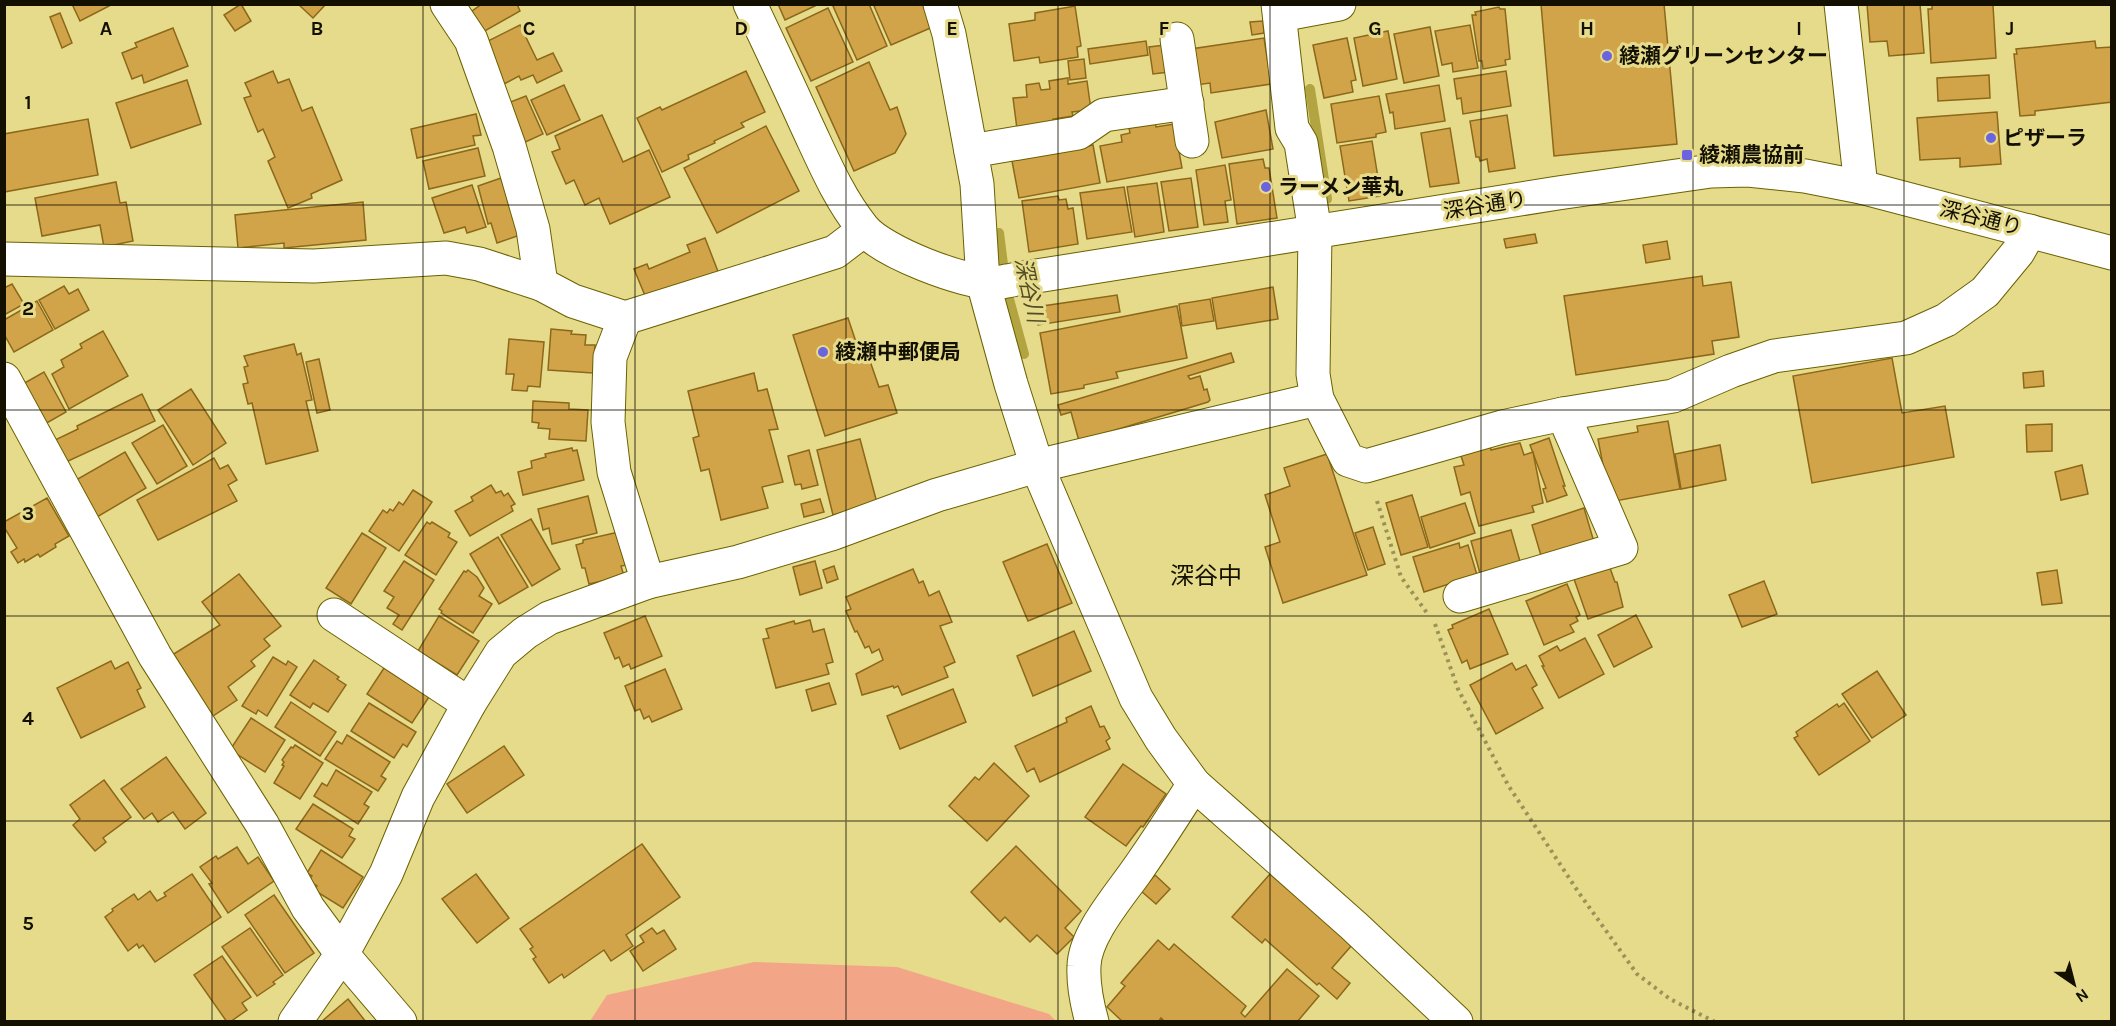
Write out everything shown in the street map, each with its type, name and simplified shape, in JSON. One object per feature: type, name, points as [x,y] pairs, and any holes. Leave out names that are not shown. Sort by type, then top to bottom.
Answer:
[{"type":"street","points":[[447,4],[471,40],[508,146],[533,229],[541,284]]},
{"type":"street","points":[[4,259],[314,266],[446,258],[479,264],[541,284],[573,301],[625,318],[835,252],[864,230],[831,178],[750,4]]},
{"type":"street","points":[[940,4],[949,34],[977,184],[999,281],[1011,384],[1037,466],[1136,698],[1161,739],[1194,784],[1354,926],[1456,1022]]},
{"type":"street","points":[[1338,4],[1279,10],[1293,128],[1301,143],[1315,232],[1313,374],[1317,399],[1348,460],[1366,466],[1502,427],[1563,414],[1673,396],[1731,371],[1774,357],[1906,338],[1946,320],[1985,292],[2018,252],[2030,231]]},
{"type":"street","points":[[1841,4],[1861,187]]},
{"type":"street","points":[[1177,39],[1192,141]]},
{"type":"street","points":[[971,151],[1078,133],[1104,115],[1187,103]]},
{"type":"street","name":"深谷通り","points":[[864,230],[896,251],[941,271],[999,281],[1711,171],[1748,170],[1804,176],[1861,187],[2112,253]]},
{"type":"street","points":[[625,318],[610,357],[608,422],[614,472],[648,582]]},
{"type":"street","points":[[4,379],[156,656],[262,824],[308,908],[342,954],[400,1022]]},
{"type":"street","points":[[295,1022],[342,954],[386,874],[418,797],[469,704],[501,653],[525,633],[549,618],[648,582],[738,562],[831,534],[937,495],[1037,466],[1317,399]]},
{"type":"street","points":[[1460,596],[1621,548],[1563,414]]},
{"type":"street","points":[[334,615],[469,704]]},
{"type":"street","points":[[1092,1022],[1086,1000],[1083,965],[1093,936],[1106,912],[1165,830],[1194,784]]},
{"type":"path","points":[[1366,466],[1401,577],[1436,626],[1458,689],[1508,785],[1579,893],[1637,974],[1670,999],[1715,1022]]},
{"type":"shaded area","points":[[754,962],[897,967],[1049,1014],[1056,1021],[590,1021],[607,995]]},
{"type":"building","points":[[72,4],[111,4],[111,5],[80,21]]},
{"type":"building","points":[[241,4],[251,21],[235,31],[224,15]]},
{"type":"building","points":[[298,4],[326,4],[313,18]]},
{"type":"building","points":[[482,4],[517,4],[520,11],[483,32],[472,11]]},
{"type":"building","points":[[778,4],[819,4],[785,20]]},
{"type":"building","points":[[869,4],[887,46],[857,60],[833,6]]},
{"type":"building","points":[[879,4],[926,4],[935,26],[891,45],[874,6]]},
{"type":"building","name":"綾瀬グリーンセンター","points":[[1541,4],[1664,4],[1677,144],[1554,156]]},
{"type":"building","points":[[1867,4],[1920,4],[1924,53],[1889,56],[1887,41],[1870,42]]},
{"type":"building","points":[[1932,5],[1993,5],[1996,58],[1931,63],[1928,9],[1932,9]]},
{"type":"building","points":[[1075,6],[1081,46],[1077,47],[1078,57],[1040,63],[1039,57],[1014,61],[1009,24],[1035,20],[1035,13]]},
{"type":"building","points":[[1499,7],[1505,9],[1510,59],[1505,60],[1506,65],[1483,69],[1482,61],[1479,61],[1472,15],[1476,15],[1475,12]]},
{"type":"building","points":[[828,8],[853,62],[811,81],[786,28]]},
{"type":"building","points":[[60,13],[72,43],[62,48],[50,17]]},
{"type":"building","points":[[1263,21],[1264,33],[1252,35],[1250,22]]},
{"type":"building","points":[[520,25],[537,60],[553,53],[562,71],[537,83],[533,75],[521,80],[519,76],[504,84],[484,43]]},
{"type":"building","points":[[1470,25],[1478,68],[1453,72],[1452,63],[1442,65],[1435,31]]},
{"type":"building","points":[[1430,27],[1439,76],[1404,83],[1394,34]]},
{"type":"building","points":[[173,28],[188,66],[144,83],[142,75],[132,79],[122,53],[137,47],[135,43]]},
{"type":"building","points":[[1388,31],[1397,79],[1363,86],[1354,38]]},
{"type":"building","points":[[1264,38],[1271,84],[1211,93],[1210,83],[1196,85],[1191,49]]},
{"type":"building","points":[[1347,38],[1356,80],[1351,81],[1353,92],[1324,98],[1313,45]]},
{"type":"building","points":[[1146,41],[1148,55],[1090,64],[1088,49]]},
{"type":"building","points":[[2095,41],[2096,48],[2112,47],[2112,102],[2035,111],[2035,115],[2020,116],[2014,54],[2017,54],[2016,49]]},
{"type":"building","points":[[1165,45],[1169,72],[1153,74],[1149,47]]},
{"type":"building","points":[[1084,59],[1086,78],[1070,80],[1068,61]]},
{"type":"building","points":[[869,62],[890,110],[897,107],[906,134],[895,153],[854,171],[816,87]]},
{"type":"building","points":[[273,71],[278,83],[289,79],[302,111],[312,107],[342,180],[311,194],[312,198],[288,208],[268,161],[275,157],[263,129],[258,132],[244,98],[251,96],[245,83]]},
{"type":"building","points":[[746,71],[765,112],[741,123],[744,127],[688,155],[689,159],[662,172],[637,118],[660,107],[662,110]]},
{"type":"building","points":[[1506,71],[1511,106],[1463,114],[1461,98],[1457,99],[1454,79]]},
{"type":"building","points":[[1989,75],[1990,98],[1938,101],[1937,78]]},
{"type":"building","points":[[1068,78],[1068,84],[1087,81],[1091,110],[1072,112],[1073,116],[1053,119],[1054,124],[1017,129],[1013,98],[1027,97],[1026,85],[1039,83],[1041,90],[1050,89],[1049,81]]},
{"type":"building","points":[[187,80],[201,124],[131,148],[116,103]]},
{"type":"building","points":[[564,85],[580,120],[547,135],[531,100]]},
{"type":"building","points":[[1439,85],[1445,121],[1395,129],[1393,112],[1390,113],[1386,94]]},
{"type":"building","points":[[526,96],[543,134],[521,144],[503,105]]},
{"type":"building","points":[[1379,96],[1386,132],[1376,134],[1376,137],[1337,143],[1331,104]]},
{"type":"building","points":[[1266,110],[1273,149],[1222,158],[1215,122]]},
{"type":"building","points":[[1997,112],[2001,164],[1960,167],[1960,158],[1920,160],[1917,118]]},
{"type":"building","points":[[476,114],[481,135],[473,136],[475,145],[417,158],[411,129]]},
{"type":"building","points":[[602,115],[623,162],[649,150],[670,197],[610,224],[599,198],[585,205],[574,180],[566,184],[552,152],[560,149],[555,136]]},
{"type":"building","points":[[1507,115],[1515,168],[1489,172],[1487,159],[1480,161],[1479,157],[1476,157],[1470,121]]},
{"type":"building","points":[[88,119],[98,175],[4,192],[4,134]]},
{"type":"building","points":[[1155,122],[1156,127],[1174,124],[1182,168],[1107,182],[1100,146],[1122,142],[1121,135],[1130,133],[1129,128]]},
{"type":"building","points":[[766,126],[799,191],[717,233],[684,168]]},
{"type":"building","points":[[1450,128],[1459,183],[1430,187],[1421,133]]},
{"type":"building","points":[[1372,141],[1381,196],[1349,201],[1340,146]]},
{"type":"building","points":[[1093,145],[1100,183],[1019,198],[1012,161]]},
{"type":"building","points":[[478,148],[485,176],[429,189],[423,161]]},
{"type":"building","points":[[1263,159],[1265,168],[1269,168],[1277,218],[1237,224],[1229,164]]},
{"type":"building","points":[[1225,165],[1231,200],[1225,201],[1228,222],[1204,225],[1196,170]]},
{"type":"building","points":[[501,178],[520,235],[497,243],[491,223],[488,224],[478,186]]},
{"type":"building","points":[[1191,178],[1198,227],[1169,231],[1161,182]]},
{"type":"building","points":[[116,182],[120,203],[126,202],[133,241],[104,247],[100,225],[42,236],[35,198]]},
{"type":"building","points":[[1157,183],[1164,232],[1135,237],[1127,187]]},
{"type":"building","points":[[472,185],[486,227],[467,233],[465,227],[444,233],[432,198]]},
{"type":"building","points":[[1124,187],[1132,232],[1087,239],[1080,193]]},
{"type":"building","points":[[1058,196],[1059,200],[1066,199],[1068,209],[1073,208],[1078,244],[1029,252],[1022,201]]},
{"type":"building","points":[[363,202],[366,240],[284,248],[284,243],[238,248],[235,215]]},
{"type":"building","points":[[1535,234],[1537,243],[1506,248],[1504,239]]},
{"type":"building","points":[[705,238],[719,274],[646,298],[634,269],[647,264],[649,269],[690,252],[687,245]]},
{"type":"building","points":[[1667,241],[1670,259],[1646,263],[1643,245]]},
{"type":"building","points":[[1702,276],[1703,286],[1731,282],[1739,337],[1712,341],[1714,354],[1576,375],[1564,296]]},
{"type":"building","points":[[12,284],[24,304],[4,315],[4,288]]},
{"type":"building","points":[[64,286],[69,294],[78,289],[89,310],[55,329],[39,300]]},
{"type":"building","points":[[1273,287],[1278,319],[1217,329],[1212,298]]},
{"type":"building","points":[[1117,295],[1120,312],[1038,325],[1036,307]]},
{"type":"building","points":[[1210,299],[1214,321],[1182,326],[1179,304]]},
{"type":"building","points":[[37,301],[53,330],[14,352],[4,334],[4,320]]},
{"type":"building","points":[[1177,306],[1187,358],[1116,372],[1118,378],[1084,385],[1084,388],[1051,394],[1040,333]]},
{"type":"building","points":[[848,318],[863,363],[870,361],[879,387],[888,385],[897,413],[825,436],[793,335]]},
{"type":"building","points":[[551,329],[586,335],[585,345],[595,345],[593,373],[548,370]]},
{"type":"building","points":[[103,331],[128,376],[69,409],[52,374],[64,367],[61,360],[82,348],[80,344]]},
{"type":"building","points":[[509,339],[544,342],[540,387],[528,386],[527,391],[512,390],[514,374],[506,374]]},
{"type":"building","points":[[294,344],[297,355],[301,353],[312,400],[306,401],[318,451],[266,464],[252,403],[248,404],[243,384],[248,383],[244,367],[248,366],[244,356]]},
{"type":"building","points":[[1231,353],[1234,362],[1188,376],[1190,379],[1200,376],[1204,390],[1207,389],[1210,400],[1208,402],[1079,441],[1071,412],[1061,415],[1058,405]]},
{"type":"building","points":[[1892,358],[1902,413],[1945,406],[1954,457],[1812,483],[1793,376]]},
{"type":"building","points":[[319,359],[330,410],[317,413],[306,362]]},
{"type":"building","points":[[2043,371],[2044,386],[2024,388],[2023,373]]},
{"type":"building","points":[[44,372],[66,412],[45,424],[21,385]]},
{"type":"building","points":[[754,373],[758,391],[767,389],[778,429],[769,430],[783,482],[762,487],[768,508],[721,520],[709,469],[701,471],[693,438],[699,436],[688,391]]},
{"type":"building","points":[[191,389],[226,443],[193,465],[158,410]]},
{"type":"building","points":[[142,394],[155,421],[66,462],[55,440],[78,429],[77,426]]},
{"type":"building","points":[[533,401],[569,403],[569,409],[588,410],[586,441],[549,439],[550,429],[538,428],[539,423],[532,422]]},
{"type":"building","points":[[1668,421],[1680,489],[1610,502],[1598,439],[1638,432],[1637,426]]},
{"type":"building","points":[[2052,424],[2052,451],[2027,452],[2026,425]]},
{"type":"building","points":[[163,425],[187,466],[157,484],[132,443]]},
{"type":"building","points":[[1549,438],[1567,495],[1547,502],[1543,489],[1546,488],[1530,445]]},
{"type":"building","points":[[860,439],[877,503],[833,515],[817,450]]},
{"type":"building","points":[[1520,443],[1524,455],[1533,452],[1543,503],[1532,506],[1534,512],[1479,526],[1470,492],[1461,495],[1454,467],[1464,465],[1460,453],[1490,445],[1491,450]]},
{"type":"building","points":[[1720,445],[1726,480],[1681,489],[1675,454]]},
{"type":"building","points":[[572,448],[573,451],[577,450],[584,480],[523,495],[518,472],[532,468],[531,461],[546,457],[545,454]]},
{"type":"building","points":[[809,450],[818,485],[802,489],[801,484],[795,485],[788,456]]},
{"type":"building","points":[[125,452],[146,488],[97,517],[76,480]]},
{"type":"building","points":[[1327,454],[1367,575],[1283,603],[1265,547],[1280,542],[1265,495],[1290,486],[1284,468]]},
{"type":"building","points":[[214,458],[220,469],[228,465],[237,480],[228,485],[237,501],[158,540],[137,500]]},
{"type":"building","points":[[2082,465],[2088,494],[2061,500],[2055,472]]},
{"type":"building","points":[[491,485],[496,493],[501,491],[504,496],[508,493],[515,504],[511,506],[513,511],[470,536],[455,511],[473,501],[471,497]]},
{"type":"building","points":[[413,490],[432,502],[399,551],[369,531],[383,510],[387,513],[390,509],[393,511],[399,502],[403,505]]},
{"type":"building","points":[[1412,495],[1428,547],[1401,555],[1386,503]]},
{"type":"building","points":[[588,496],[597,533],[552,544],[549,528],[543,530],[538,509]]},
{"type":"building","points":[[47,498],[69,536],[40,557],[38,554],[25,562],[24,559],[18,563],[11,552],[17,548],[4,527],[4,522]]},
{"type":"building","points":[[820,499],[824,512],[804,517],[801,504]]},
{"type":"building","points":[[1465,503],[1475,533],[1430,548],[1421,517]]},
{"type":"building","points":[[1584,508],[1594,542],[1542,559],[1532,525]]},
{"type":"building","points":[[531,519],[560,569],[532,586],[501,535]]},
{"type":"building","points":[[427,522],[430,524],[432,522],[450,533],[448,537],[457,542],[436,575],[405,555]]},
{"type":"building","points":[[1373,527],[1385,564],[1368,570],[1355,533]]},
{"type":"building","points":[[1511,530],[1521,565],[1481,577],[1471,541]]},
{"type":"building","points":[[619,532],[627,565],[621,566],[624,576],[589,584],[576,545],[583,543],[583,540]]},
{"type":"building","points":[[362,533],[386,548],[351,604],[326,588]]},
{"type":"building","points":[[498,537],[528,587],[499,604],[470,554]]},
{"type":"building","points":[[1459,543],[1460,548],[1468,545],[1477,575],[1424,592],[1413,557]]},
{"type":"building","points":[[1047,544],[1072,603],[1028,621],[1003,562]]},
{"type":"building","points":[[404,561],[434,580],[402,630],[393,624],[399,615],[387,608],[394,597],[384,591]]},
{"type":"building","points":[[815,561],[822,588],[800,595],[793,567]]},
{"type":"building","points":[[834,566],[838,579],[827,583],[823,570]]},
{"type":"building","points":[[1610,568],[1617,582],[1623,607],[1588,619],[1574,579]]},
{"type":"building","points":[[913,569],[919,583],[923,581],[929,596],[939,591],[952,622],[940,626],[955,662],[944,667],[948,677],[902,695],[898,686],[894,688],[893,686],[862,695],[856,674],[883,660],[879,649],[872,653],[869,646],[865,648],[857,631],[855,632],[846,611],[851,609],[846,597]]},
{"type":"building","points":[[468,570],[477,577],[484,588],[479,596],[492,604],[473,633],[441,613],[439,609],[464,571]]},
{"type":"building","points":[[2057,570],[2062,603],[2042,605],[2037,573]]},
{"type":"building","points":[[239,574],[281,626],[264,639],[270,646],[251,661],[255,666],[228,687],[237,700],[210,718],[169,657],[220,625],[202,602]]},
{"type":"building","points":[[1764,581],[1777,614],[1742,627],[1729,595]]},
{"type":"building","points":[[1567,584],[1580,615],[1576,617],[1578,621],[1570,625],[1574,632],[1544,645],[1526,601]]},
{"type":"building","points":[[1489,609],[1508,654],[1470,669],[1467,660],[1462,663],[1448,630],[1453,628],[1452,625]]},
{"type":"building","points":[[1636,615],[1652,647],[1614,667],[1598,635]]},
{"type":"building","points":[[439,616],[479,641],[457,675],[418,651]]},
{"type":"building","points":[[645,616],[662,656],[631,669],[629,664],[623,667],[619,657],[615,659],[604,633]]},
{"type":"building","points":[[810,620],[813,632],[824,629],[833,662],[826,664],[829,674],[776,688],[763,639],[769,638],[766,629],[794,621],[795,624]]},
{"type":"building","points":[[1074,631],[1091,671],[1033,696],[1017,656]]},
{"type":"building","points":[[1585,638],[1604,674],[1559,698],[1539,656],[1557,646],[1560,651]]},
{"type":"building","points":[[273,657],[286,665],[288,661],[297,667],[267,716],[258,710],[256,714],[242,706]]},
{"type":"building","points":[[314,660],[339,677],[337,679],[346,685],[328,712],[313,703],[310,708],[290,695]]},
{"type":"building","points":[[111,661],[115,669],[128,662],[141,688],[137,690],[145,707],[81,738],[57,688]]},
{"type":"building","points":[[1512,663],[1516,670],[1526,665],[1537,685],[1532,688],[1543,708],[1496,734],[1470,685]]},
{"type":"building","points":[[384,668],[429,697],[412,723],[367,694]]},
{"type":"building","points":[[665,669],[682,709],[652,722],[649,716],[644,719],[640,709],[635,711],[625,686]]},
{"type":"building","points":[[1877,671],[1906,715],[1872,738],[1842,694]]},
{"type":"building","points":[[829,683],[836,704],[812,711],[806,690]]},
{"type":"building","points":[[953,689],[966,722],[900,749],[887,716]]},
{"type":"building","points":[[291,702],[336,732],[320,756],[275,727]]},
{"type":"building","points":[[369,703],[416,732],[407,747],[403,744],[394,758],[351,731]]},
{"type":"building","points":[[1844,703],[1870,741],[1819,775],[1794,738],[1798,736],[1796,732],[1837,704],[1839,707]]},
{"type":"building","points":[[1091,706],[1100,727],[1104,726],[1110,738],[1106,741],[1110,749],[1040,782],[1034,768],[1027,772],[1015,746],[1067,722],[1066,718]]},
{"type":"building","points":[[251,718],[285,740],[265,772],[230,750]]},
{"type":"building","points":[[347,735],[390,762],[381,776],[386,779],[378,791],[325,759],[337,741],[342,744]]},
{"type":"building","points":[[295,745],[323,763],[300,799],[274,783],[284,766],[282,760]]},
{"type":"building","points":[[504,746],[524,775],[467,813],[447,784]]},
{"type":"building","points":[[166,757],[206,813],[185,829],[173,812],[158,822],[152,813],[144,819],[121,789]]},
{"type":"building","points":[[994,763],[1029,796],[987,841],[949,806],[975,777],[979,780]]},
{"type":"building","points":[[1123,764],[1166,794],[1143,827],[1141,826],[1126,846],[1085,817]]},
{"type":"building","points":[[336,770],[372,792],[364,804],[369,807],[358,824],[314,796],[322,783],[327,786]]},
{"type":"building","points":[[104,780],[131,817],[103,838],[106,842],[95,851],[73,825],[80,819],[70,805]]},
{"type":"building","points":[[313,804],[353,829],[349,836],[355,839],[342,858],[296,829]]},
{"type":"building","points":[[642,844],[680,897],[626,935],[633,946],[611,961],[604,950],[564,978],[562,974],[549,983],[533,959],[536,957],[530,949],[533,947],[520,929]]},
{"type":"building","points":[[1016,846],[1081,911],[1065,928],[1074,937],[1057,954],[1037,935],[1030,942],[1005,917],[1000,922],[971,892]]},
{"type":"building","points":[[237,847],[248,864],[258,857],[274,881],[228,913],[209,884],[212,883],[200,867],[216,856],[218,859]]},
{"type":"building","points":[[321,850],[363,877],[343,908],[314,890],[317,886],[308,880],[312,876],[307,873]]},
{"type":"building","points":[[192,874],[221,917],[155,962],[143,945],[139,948],[137,944],[128,951],[105,917],[113,911],[112,909],[134,894],[138,900],[150,891],[157,901],[166,896],[164,893]]},
{"type":"building","points":[[476,874],[509,918],[477,943],[442,899]]},
{"type":"building","points":[[1270,874],[1352,945],[1332,968],[1350,983],[1337,999],[1319,983],[1317,985],[1265,939],[1262,943],[1232,917]]},
{"type":"building","points":[[1155,875],[1170,889],[1156,904],[1141,891]]},
{"type":"building","points":[[274,895],[314,953],[285,973],[245,915]]},
{"type":"building","points":[[250,928],[283,975],[273,982],[275,984],[257,996],[222,947]]},
{"type":"building","points":[[652,928],[657,934],[664,930],[676,949],[643,971],[630,951],[644,942],[640,936]]},
{"type":"building","points":[[1158,940],[1169,950],[1174,944],[1246,1006],[1241,1013],[1245,1017],[1287,969],[1319,996],[1297,1022],[1165,1022],[1161,1018],[1158,1022],[1123,1022],[1107,1007],[1125,986],[1121,983]]},
{"type":"building","points":[[222,956],[251,997],[242,1003],[247,1010],[230,1022],[227,1022],[194,975]]},
{"type":"building","points":[[348,999],[366,1022],[321,1022]]},
{"type":"waterway","points":[[1310,89],[1327,199]]},
{"type":"waterway","name":"深谷川","points":[[999,233],[1006,288],[1024,354]]},
{"type":"place","name":"綾瀬グリーンセンター","points":[[1607,56]]},
{"type":"place","name":"ピザーラ","points":[[1991,138]]},
{"type":"place","name":"綾瀬農協前","points":[[1687,155]]},
{"type":"place","name":"ラーメン華丸","points":[[1266,187]]},
{"type":"place","name":"綾瀬中郵便局","points":[[823,352]]},
{"type":"district","name":"深谷中","points":[[1206,576]]}]
